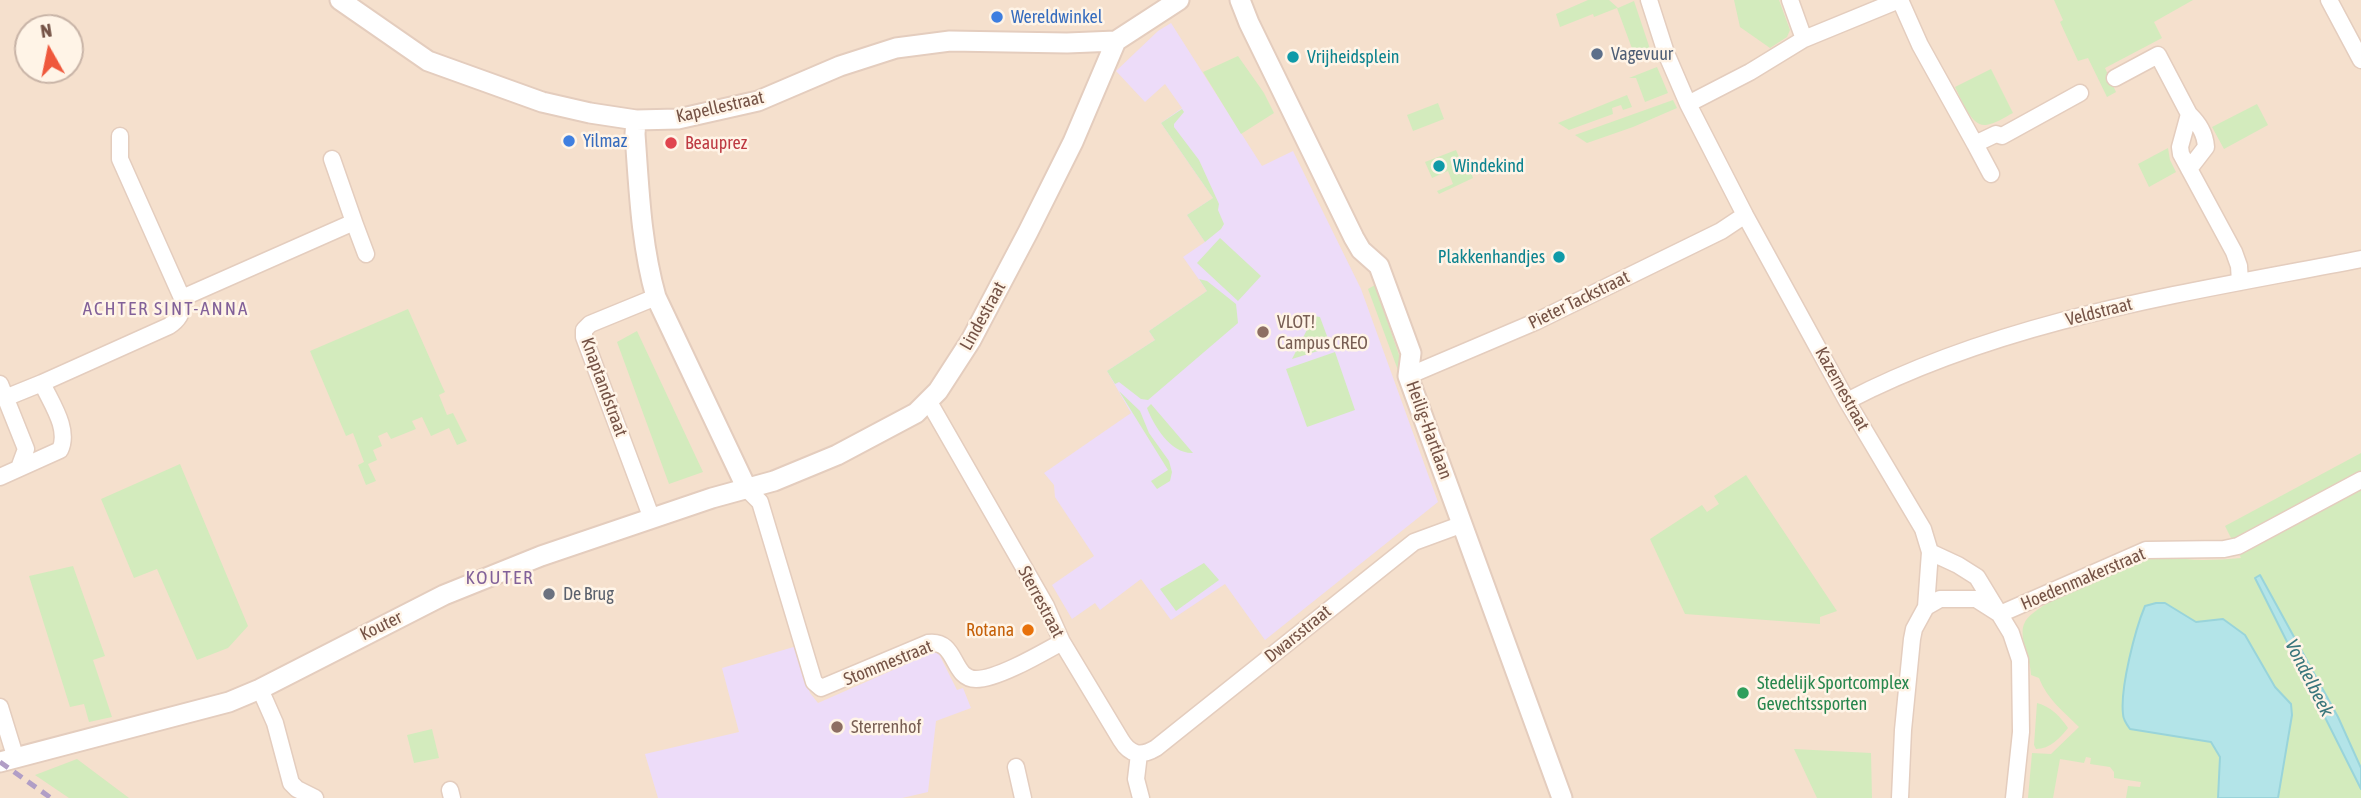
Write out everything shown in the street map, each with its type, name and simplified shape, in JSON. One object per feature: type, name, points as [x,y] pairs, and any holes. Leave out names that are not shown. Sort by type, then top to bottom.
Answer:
[{"type":"street","name":"Kapellestraat","points":[[342,0],[428,61],[542,102],[636,120],[678,118],[758,100],[840,66],[895,48],[950,41],[1116,41]]},
{"type":"street","points":[[1116,41],[1179,0]]},
{"type":"street","name":"Heilig-Hartlaan","points":[[1240,0],[1354,237],[1361,250],[1379,266],[1410,353],[1408,376],[1562,798]]},
{"type":"street","name":"Kazernestraat","points":[[1649,0],[1666,52],[1688,104],[1745,215],[1847,401],[1920,522],[1930,552],[1926,607],[1914,629],[1912,639],[1903,730],[1900,798]]},
{"type":"street","points":[[1790,0],[1804,39]]},
{"type":"street","points":[[1688,104],[1750,72],[1804,39],[1900,0],[1920,45],[1991,174]]},
{"type":"street","points":[[2329,0],[2361,60]]},
{"type":"street","name":"Lindestraat","points":[[747,489],[837,455],[908,417],[929,402],[950,375],[971,340],[1028,232],[1073,142],[1116,41]]},
{"type":"street","points":[[2115,78],[2158,55],[2189,114],[2203,132],[2206,148],[2189,169]]},
{"type":"street","points":[[1975,144],[1996,134],[2002,136],[2080,93]]},
{"type":"street","points":[[2189,114],[2180,147],[2189,169],[2234,251],[2240,282]]},
{"type":"street","points":[[636,120],[644,246],[656,297],[747,489]]},
{"type":"street","points":[[19,468],[26,449],[3,391],[42,383],[169,326],[176,321],[183,306],[182,298],[120,159],[120,136]]},
{"type":"street","points":[[332,159],[366,254]]},
{"type":"street","name":"Pieter Tackstraat","points":[[1408,376],[1535,322],[1721,231],[1745,215]]},
{"type":"street","points":[[182,298],[354,222]]},
{"type":"street","name":"Veldstraat","points":[[1847,401],[1945,357],[2064,320],[2130,303],[2361,258]]},
{"type":"street","name":"Knaptandstraat","points":[[652,519],[584,337],[584,330],[590,324],[656,297]]},
{"type":"street","points":[[0,477],[60,450],[64,442],[64,432],[42,383]]},
{"type":"street","name":"Sterrestraat","points":[[929,402],[1046,606],[1062,642],[1126,748],[1139,754]]},
{"type":"street","name":"Hoedenmakerstraat","points":[[2000,614],[2146,551],[2238,547],[2361,480]]},
{"type":"street","name":"Kouter","points":[[8,761],[229,702],[260,689],[444,595],[541,556],[712,498],[747,489]]},
{"type":"street","name":"Stommestraat","points":[[747,489],[760,502],[814,682],[821,688],[928,643],[937,642],[944,645],[961,671],[975,679],[998,674],[1062,642]]},
{"type":"street","name":"Dwarsstraat","points":[[1139,754],[1156,748],[1414,542],[1463,524]]},
{"type":"street","points":[[1930,552],[1977,577],[2011,633],[2020,660],[2021,732],[2014,798]]},
{"type":"street","points":[[1926,607],[1940,599],[1976,599],[2000,614]]},
{"type":"street","points":[[260,689],[275,723],[291,783],[316,798]]},
{"type":"street","points":[[0,707],[8,761]]},
{"type":"street","points":[[1139,754],[1136,779],[1141,798]]},
{"type":"street","points":[[1016,767],[1023,798]]},
{"type":"shaded area","points":[[0,0],[2361,0],[2361,798],[0,798]]},
{"type":"shaded area","name":"VLOT! Campus CREO","points":[[1171,23],[1262,166],[1293,151],[1361,289],[1438,502],[1265,640],[1225,584],[1171,620],[1141,579],[1100,610],[1095,603],[1072,619],[1052,585],[1094,556],[1055,497],[1054,485],[1044,473],[1131,413],[1107,371],[1155,340],[1149,331],[1207,291],[1183,257],[1205,242],[1187,215],[1213,198],[1161,123],[1182,108],[1165,84],[1145,102],[1116,71],[1158,31]]},
{"type":"shaded area","name":"Sterrenhof","points":[[797,646],[810,693],[818,703],[934,652],[939,654],[957,690],[963,688],[971,708],[936,721],[928,792],[902,798],[658,798],[645,754],[739,732],[722,668]]},
{"type":"green space","points":[[1588,0],[1609,0],[1618,8],[1634,1],[1652,55],[1637,62],[1617,8],[1560,27],[1556,14]]},
{"type":"green space","points":[[1734,0],[1779,0],[1790,30],[1787,37],[1770,48],[1740,27]]},
{"type":"green space","points":[[2054,0],[2193,0],[2154,22],[2162,38],[2105,68],[2116,92],[2107,97],[2088,58],[2078,61],[2060,22],[2063,20]]},
{"type":"green space","points":[[1238,56],[1264,93],[1274,113],[1241,134],[1203,72]]},
{"type":"green space","points":[[1657,67],[1668,93],[1645,102],[1636,78],[1629,78]]},
{"type":"green space","points":[[1991,69],[2013,113],[1986,125],[1971,117],[1955,87]]},
{"type":"green space","points":[[1627,95],[1632,107],[1623,110],[1621,105],[1612,108],[1613,114],[1569,130],[1558,123]]},
{"type":"green space","points":[[1673,100],[1677,108],[1633,127],[1587,143],[1575,135]]},
{"type":"green space","points":[[1438,103],[1444,119],[1413,131],[1407,115]]},
{"type":"green space","points":[[2257,104],[2268,125],[2224,149],[2212,127]]},
{"type":"green space","points":[[1182,109],[1184,112],[1174,127],[1199,160],[1219,204],[1218,210],[1224,224],[1205,242],[1187,215],[1213,198],[1161,123]]},
{"type":"green space","points":[[2168,148],[2176,172],[2149,187],[2138,164]]},
{"type":"green space","points":[[1456,150],[1462,164],[1467,162],[1473,178],[1439,194],[1437,191],[1453,184],[1448,171],[1432,178],[1425,162]]},
{"type":"green space","points":[[1220,238],[1261,276],[1238,301],[1197,263]]},
{"type":"green space","points":[[1199,279],[1207,281],[1236,304],[1238,323],[1148,400],[1141,399],[1119,382],[1115,384],[1107,371],[1155,340],[1149,331],[1207,291]]},
{"type":"green space","points":[[1375,285],[1399,355],[1399,373],[1368,289]]},
{"type":"green space","points":[[408,309],[445,392],[439,395],[447,415],[453,413],[467,441],[457,445],[449,428],[431,436],[422,417],[412,421],[416,429],[391,439],[387,432],[378,436],[382,446],[373,450],[377,460],[368,464],[376,481],[366,485],[358,465],[364,462],[353,433],[346,436],[310,351]]},
{"type":"green space","points":[[1314,316],[1320,317],[1331,347],[1292,359]]},
{"type":"green space","points":[[637,331],[703,472],[669,484],[617,342]]},
{"type":"green space","points":[[1335,352],[1355,410],[1307,427],[1286,369]]},
{"type":"green space","points":[[1119,391],[1140,411],[1149,433],[1169,461],[1172,472],[1170,481],[1157,489],[1151,481],[1168,470]]},
{"type":"green space","points":[[1151,404],[1193,453],[1178,449],[1164,438],[1147,408]]},
{"type":"green space","points":[[2361,453],[2361,798],[2126,798],[2128,786],[2140,787],[2141,782],[2114,778],[2110,767],[2090,764],[2091,758],[2086,757],[2084,763],[2060,759],[2053,798],[2028,798],[2032,753],[2051,754],[2079,727],[2051,699],[2039,678],[2031,675],[2023,628],[2033,613],[2085,583],[2142,560],[2241,558],[2225,526]]},
{"type":"green space","points":[[180,464],[248,626],[228,648],[197,660],[157,569],[134,578],[101,499]]},
{"type":"green space","points":[[1746,475],[1837,611],[1820,617],[1820,624],[1685,614],[1650,539],[1702,505],[1707,512],[1719,504],[1714,496]]},
{"type":"green space","points":[[1204,563],[1219,580],[1176,611],[1160,589]]},
{"type":"green space","points":[[73,566],[105,656],[93,660],[112,717],[89,722],[84,704],[70,707],[29,576]]},
{"type":"green space","points":[[2037,703],[2055,712],[2068,728],[2058,739],[2041,749],[2036,749],[2034,745]]},
{"type":"green space","points":[[432,729],[439,758],[414,763],[407,735]]},
{"type":"green space","points":[[1794,749],[1871,753],[1872,798],[1817,798]]},
{"type":"green space","points":[[77,759],[129,798],[69,798],[35,775]]},
{"type":"water","name":"Vondelbeek","points":[[2260,575],[2338,717],[2361,768],[2361,789],[2255,578]]},
{"type":"water","points":[[2165,603],[2196,622],[2223,619],[2245,635],[2275,687],[2291,704],[2292,715],[2278,798],[2218,798],[2220,757],[2211,742],[2130,729],[2126,724],[2123,703],[2133,644],[2145,606]]},
{"type":"railway","points":[[0,762],[51,798]]},
{"type":"place","name":"Wereldwinkel","points":[[997,17]]},
{"type":"place","name":"Vagevuur","points":[[1597,54]]},
{"type":"place","name":"Vrijheidsplein","points":[[1293,57]]},
{"type":"place","name":"Yilmaz","points":[[569,141]]},
{"type":"place","name":"Beauprez","points":[[671,143]]},
{"type":"place","name":"Windekind","points":[[1439,166]]},
{"type":"place","name":"Plakkenhandjes","points":[[1559,257]]},
{"type":"place","name":"VLOT! Campus CREO","points":[[1263,332]]},
{"type":"place","name":"De Brug","points":[[549,594]]},
{"type":"place","name":"Rotana","points":[[1028,630]]},
{"type":"place","name":"Stedelijk Sportcomplex Gevechtssporten","points":[[1743,693]]},
{"type":"place","name":"Sterrenhof","points":[[837,727]]},
{"type":"district","name":"ACHTER SINT-ANNA","points":[[166,309]]},
{"type":"district","name":"KOUTER","points":[[500,578]]}]
